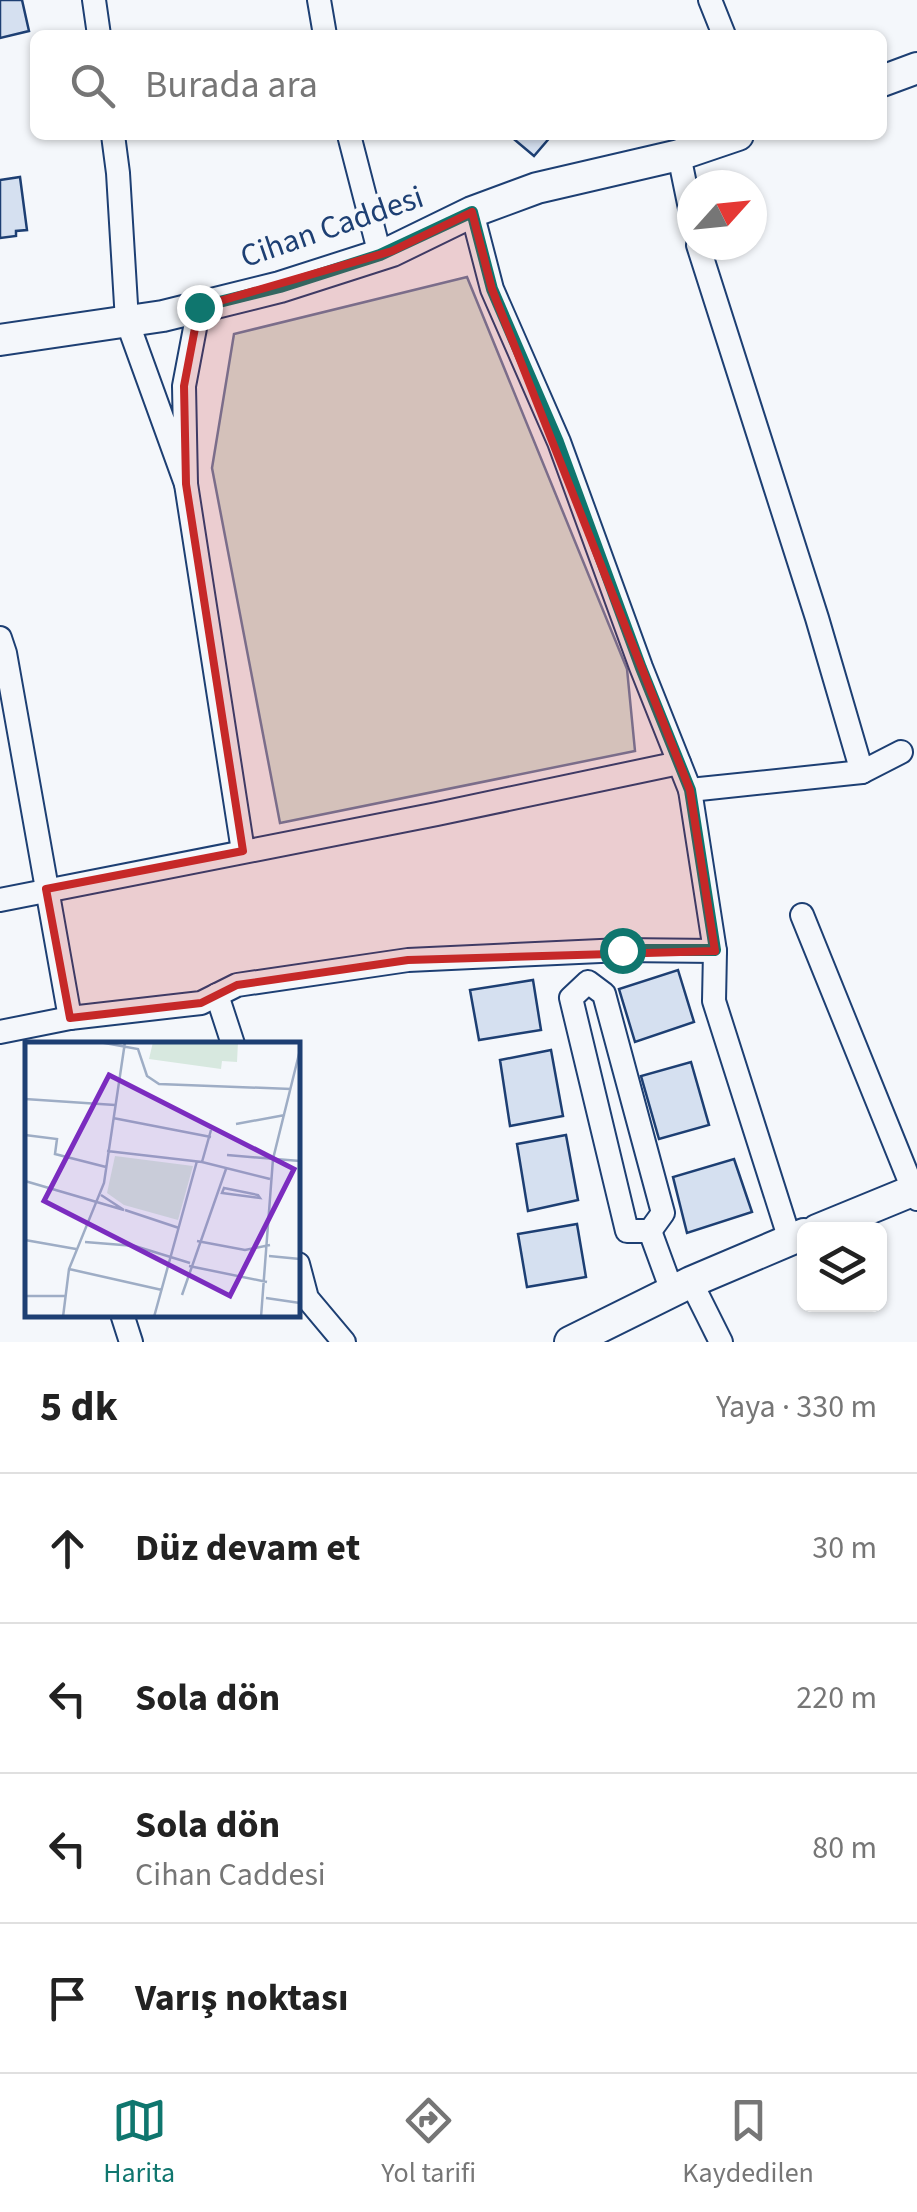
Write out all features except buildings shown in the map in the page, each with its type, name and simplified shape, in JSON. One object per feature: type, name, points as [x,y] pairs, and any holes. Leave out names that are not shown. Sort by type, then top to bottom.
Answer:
[{"type":"street","points":[[94,0],[98,30]]},
{"type":"street","points":[[319,0],[324,30]]},
{"type":"street","points":[[710,0],[722,30]]},
{"type":"street","points":[[887,79],[917,68]]},
{"type":"street","points":[[114,140],[127,321],[186,484]]},
{"type":"street","points":[[350,140],[380,255]]},
{"type":"street","name":"Cihan Caddesi","points":[[0,340],[127,321],[280,287],[380,255],[472,212],[537,188],[679,155],[723,140]]},
{"type":"street","points":[[679,155],[682,170]]},
{"type":"street","points":[[472,212],[492,289],[558,442],[690,790],[715,950],[714,1001],[799,1222]]},
{"type":"street","points":[[703,260],[862,772]]},
{"type":"street","points":[[199,307],[184,386],[186,484],[243,852]]},
{"type":"street","points":[[0,638],[6,653],[46,889],[58,1028]]},
{"type":"street","points":[[690,790],[862,772],[901,752]]},
{"type":"street","points":[[0,900],[679,763]]},
{"type":"street","points":[[802,914],[916,1193],[839,1222]]},
{"type":"street","points":[[0,1032],[58,1028],[201,1002],[237,984],[408,960],[583,951],[715,950]]},
{"type":"street","points":[[583,951],[588,982],[604,994],[663,1214],[650,1230],[626,1231],[571,998],[588,982]]},
{"type":"street","points":[[217,994],[232,1042]]},
{"type":"street","points":[[650,1230],[721,1342]]},
{"type":"street","points":[[570,1342],[682,1286],[797,1238]]},
{"type":"street","points":[[300,1272],[307,1298],[344,1342]]},
{"type":"street","points":[[123,1317],[131,1342]]},
{"type":"highlighted area","points":[[472,212],[492,289],[690,790],[715,951],[408,960],[237,985],[201,1003],[70,1018],[46,889],[243,851],[186,484],[184,386],[199,307],[392,251]]},
{"type":"shaded area","points":[[467,277],[627,669],[635,751],[280,823],[212,468],[234,334]]},
{"type":"route","points":[[199,307],[280,287],[380,255],[472,212],[492,289],[558,442],[690,790],[715,950],[622,950]]}]
